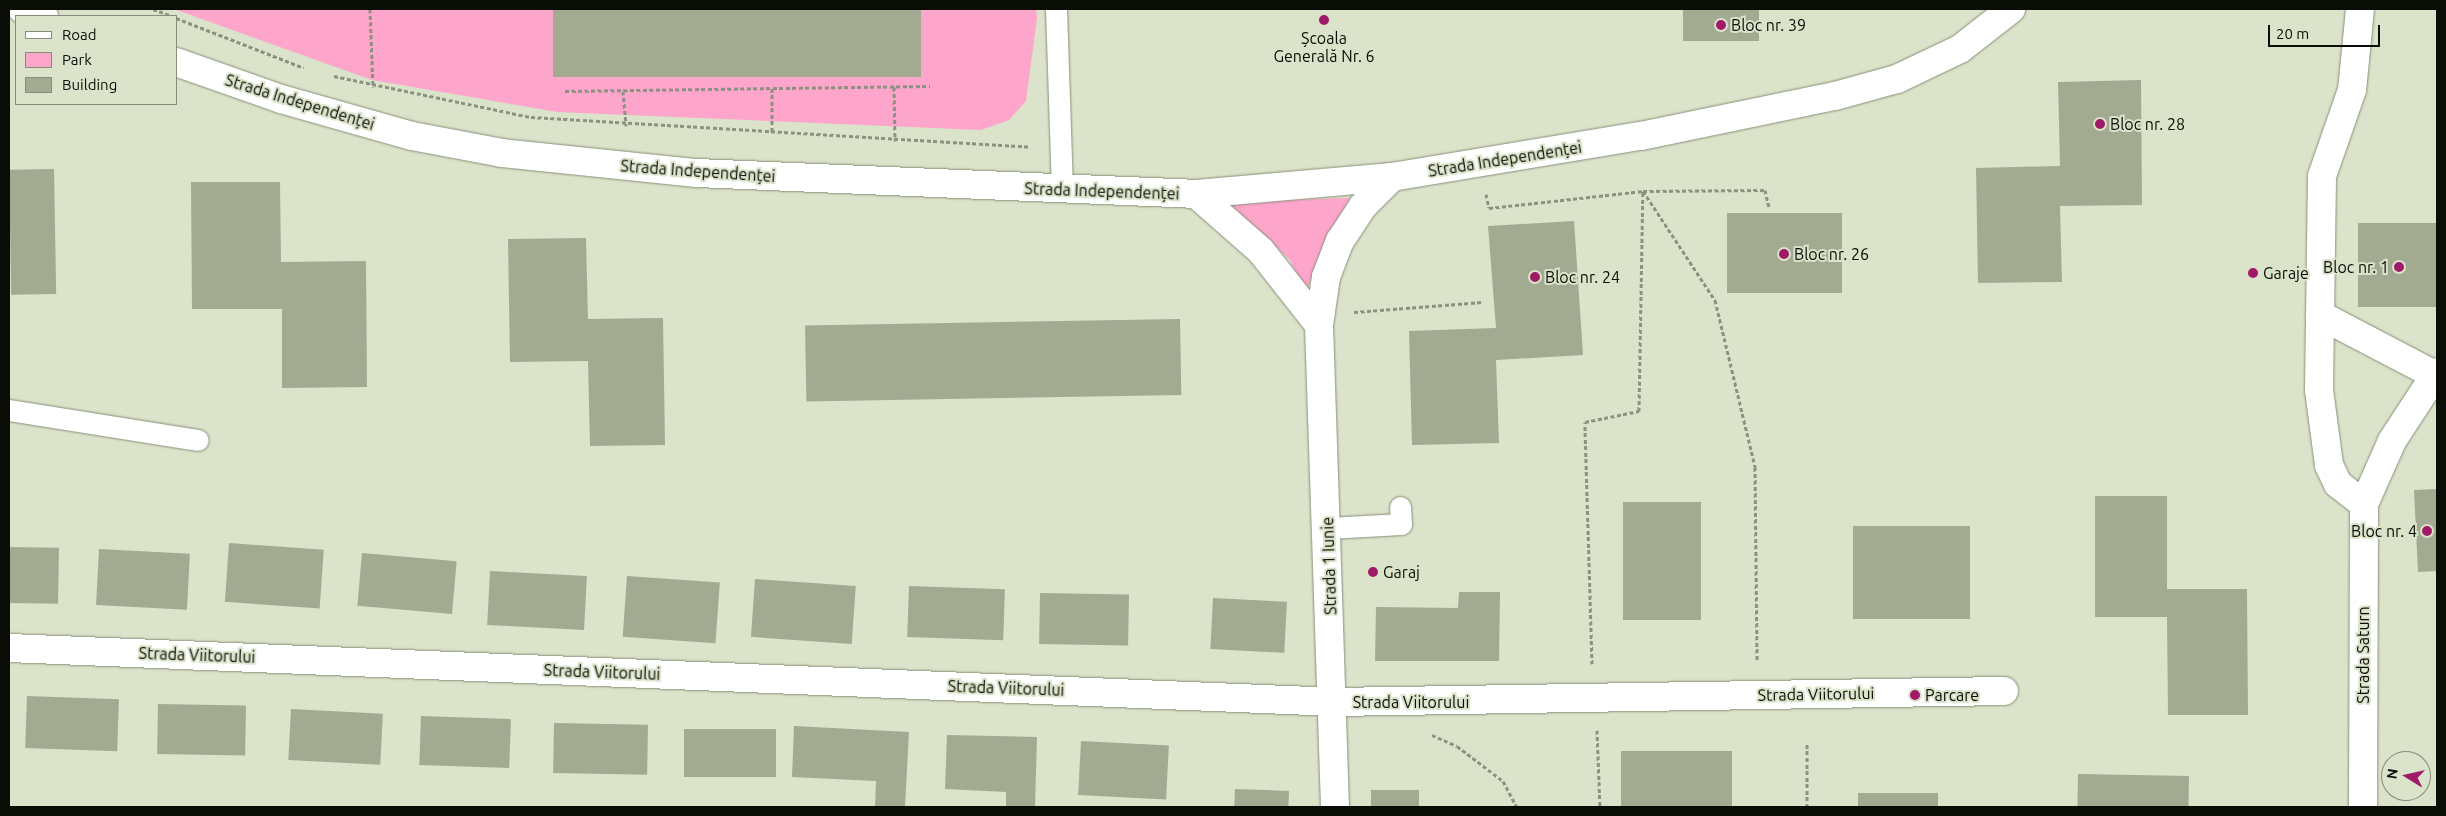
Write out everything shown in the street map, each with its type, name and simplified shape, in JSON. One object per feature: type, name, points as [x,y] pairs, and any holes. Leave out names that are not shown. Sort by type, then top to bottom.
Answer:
[{"type":"street","points":[[22,9],[41,15]]},
{"type":"street","name":"Strada Independenței","points":[[178,63],[281,99],[412,136],[502,153],[697,173],[1062,190],[1196,194],[1392,177],[1641,136],[1898,79],[1960,49],[2011,9]]},
{"type":"street","points":[[2360,9],[2352,90],[2322,176],[2319,390],[2330,465],[2338,484],[2364,504]]},
{"type":"street","name":"Strada 1 Iunie","points":[[1335,807],[1334,702],[1319,325],[1326,277],[1340,241],[1363,206],[1392,177]]},
{"type":"street","points":[[1196,194],[1260,251],[1319,325]]},
{"type":"street","name":"Strada Saturn","points":[[2320,315],[2435,373],[2392,441],[2364,504],[2363,807]]},
{"type":"street","name":"Strada Viitorului","points":[[9,648],[1334,702],[1595,700],[2004,691]]},
{"type":"lane","points":[[1056,9],[1062,190]]},
{"type":"lane","points":[[9,410],[198,440]]},
{"type":"lane","points":[[1328,528],[1401,524],[1400,506]]},
{"type":"path","points":[[153,9],[169,15]]},
{"type":"path","points":[[370,9],[373,87]]},
{"type":"path","points":[[178,19],[312,70]]},
{"type":"path","points":[[329,75],[373,87],[531,117],[626,126],[1061,148]]},
{"type":"path","points":[[894,86],[895,141]]},
{"type":"path","points":[[565,91],[930,86]]},
{"type":"path","points":[[772,88],[772,132]]},
{"type":"path","points":[[623,91],[626,126]]},
{"type":"path","points":[[1478,162],[1489,208],[1643,191],[1765,190],[1769,207]]},
{"type":"path","points":[[1643,191],[1715,300],[1755,467],[1758,695]]},
{"type":"path","points":[[1600,807],[1585,422],[1639,411],[1643,191]]},
{"type":"path","points":[[1350,312],[1483,302]]},
{"type":"path","points":[[1423,731],[1457,746],[1502,781],[1518,807]]},
{"type":"path","points":[[1807,743],[1807,807]]},
{"type":"green space","points":[[174,9],[1036,9],[1037,18],[1026,101],[1009,120],[981,130],[557,112],[372,80]]},
{"type":"green space","points":[[1350,198],[1316,263],[1306,293],[1290,260],[1228,202]]},
{"type":"building","points":[[553,9],[921,9],[921,77],[553,77]]},
{"type":"building","name":"Bloc nr. 39","points":[[1683,9],[1759,9],[1759,41],[1683,41]]},
{"type":"building","points":[[2141,80],[2142,205],[2060,206],[2062,282],[1978,283],[1976,168],[2060,166],[2058,82]]},
{"type":"building","points":[[54,169],[56,294],[11,295],[9,170]]},
{"type":"building","points":[[191,182],[280,182],[281,262],[366,261],[367,387],[282,388],[282,309],[192,309]]},
{"type":"building","name":"Bloc nr. 26","points":[[1727,213],[1842,213],[1842,293],[1727,293]]},
{"type":"building","points":[[1574,221],[1583,355],[1496,360],[1499,443],[1412,445],[1409,331],[1496,328],[1488,226]]},
{"type":"building","name":"Bloc nr. 1","points":[[2358,223],[2437,223],[2437,307],[2358,307]]},
{"type":"building","points":[[586,238],[588,319],[663,318],[665,445],[590,446],[588,361],[510,362],[508,239]]},
{"type":"building","points":[[1180,319],[1181,395],[806,402],[805,326]]},
{"type":"building","name":"Bloc nr. 4","points":[[2437,489],[2437,571],[2418,572],[2414,490]]},
{"type":"building","points":[[2095,496],[2167,496],[2167,589],[2247,589],[2248,715],[2168,715],[2167,617],[2095,617]]},
{"type":"building","points":[[1623,502],[1701,502],[1701,620],[1623,620]]},
{"type":"building","points":[[1853,526],[1970,526],[1970,619],[1853,619]]},
{"type":"building","points":[[229,543],[324,550],[320,608],[225,602]]},
{"type":"building","points":[[9,547],[59,548],[58,604],[9,603]]},
{"type":"building","points":[[99,549],[190,554],[187,610],[96,605]]},
{"type":"building","points":[[362,553],[457,561],[452,614],[357,606]]},
{"type":"building","points":[[490,571],[587,576],[584,630],[487,625]]},
{"type":"building","points":[[627,576],[720,582],[716,643],[623,637]]},
{"type":"building","points":[[755,579],[856,586],[852,644],[751,637]]},
{"type":"building","points":[[909,586],[1005,589],[1003,640],[907,637]]},
{"type":"building","points":[[1459,592],[1500,592],[1499,661],[1375,661],[1376,607],[1458,608]]},
{"type":"building","points":[[1040,593],[1129,595],[1128,646],[1039,644]]},
{"type":"building","points":[[1213,598],[1287,602],[1284,653],[1210,649]]},
{"type":"building","points":[[27,696],[119,699],[117,751],[25,748]]},
{"type":"building","points":[[158,704],[246,706],[245,756],[157,754]]},
{"type":"building","points":[[291,709],[383,714],[380,765],[288,760]]},
{"type":"building","points":[[421,716],[511,719],[509,768],[419,765]]},
{"type":"building","points":[[554,723],[648,725],[647,775],[553,773]]},
{"type":"building","points":[[794,726],[909,732],[905,807],[875,807],[876,781],[792,777]]},
{"type":"building","points":[[684,729],[776,729],[776,777],[684,777]]},
{"type":"building","points":[[947,735],[1037,737],[1035,807],[1006,807],[1006,792],[945,789]]},
{"type":"building","points":[[1081,741],[1169,746],[1166,800],[1078,795]]},
{"type":"building","points":[[1621,751],[1732,751],[1732,807],[1621,807]]},
{"type":"building","points":[[2078,774],[2189,776],[2188,807],[2077,807]]},
{"type":"building","points":[[1235,789],[1289,791],[1288,807],[1234,807]]},
{"type":"building","points":[[1371,790],[1419,790],[1419,807],[1371,807]]},
{"type":"building","points":[[1858,793],[1938,793],[1938,807],[1858,807]]},
{"type":"place","name":"Școala Generală Nr. 6","points":[[1324,20]]},
{"type":"place","name":"Bloc nr. 39","points":[[1721,25]]},
{"type":"place","name":"Bloc nr. 28","points":[[2100,124]]},
{"type":"place","name":"Bloc nr. 26","points":[[1784,254]]},
{"type":"place","name":"Bloc nr. 1","points":[[2399,267]]},
{"type":"place","name":"Garaje","points":[[2253,273]]},
{"type":"place","name":"Bloc nr. 24","points":[[1535,277]]},
{"type":"place","name":"Bloc nr. 4","points":[[2427,531]]},
{"type":"place","name":"Garaj","points":[[1373,572]]},
{"type":"place","name":"Parcare","points":[[1915,695]]}]
